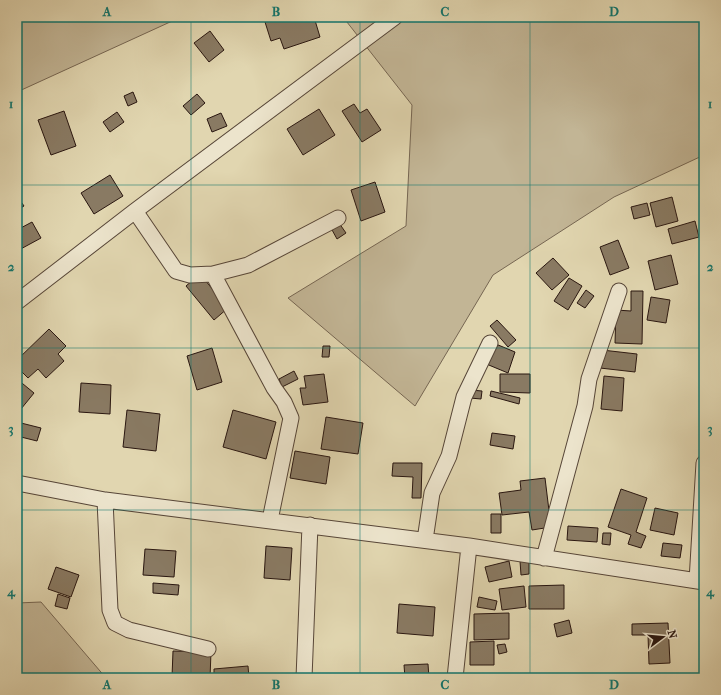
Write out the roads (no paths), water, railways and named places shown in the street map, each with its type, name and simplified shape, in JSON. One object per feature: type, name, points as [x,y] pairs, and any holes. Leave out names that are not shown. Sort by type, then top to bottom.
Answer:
[{"type":"street","points":[[17,302],[135,211],[395,17]]},
{"type":"street","points":[[135,211],[176,271],[190,275],[213,274],[248,265],[338,218]]},
{"type":"street","points":[[213,274],[274,388],[284,402],[291,418],[270,520]]},
{"type":"street","points":[[544,558],[584,406],[589,379],[619,292]]},
{"type":"street","points":[[425,540],[432,493],[449,456],[464,397],[490,343]]},
{"type":"street","points":[[17,483],[105,500],[425,540],[700,581],[704,462]]},
{"type":"street","points":[[105,500],[110,610],[114,623],[129,630],[208,649]]},
{"type":"street","points":[[304,678],[310,525]]},
{"type":"street","points":[[455,678],[469,546]]}]
